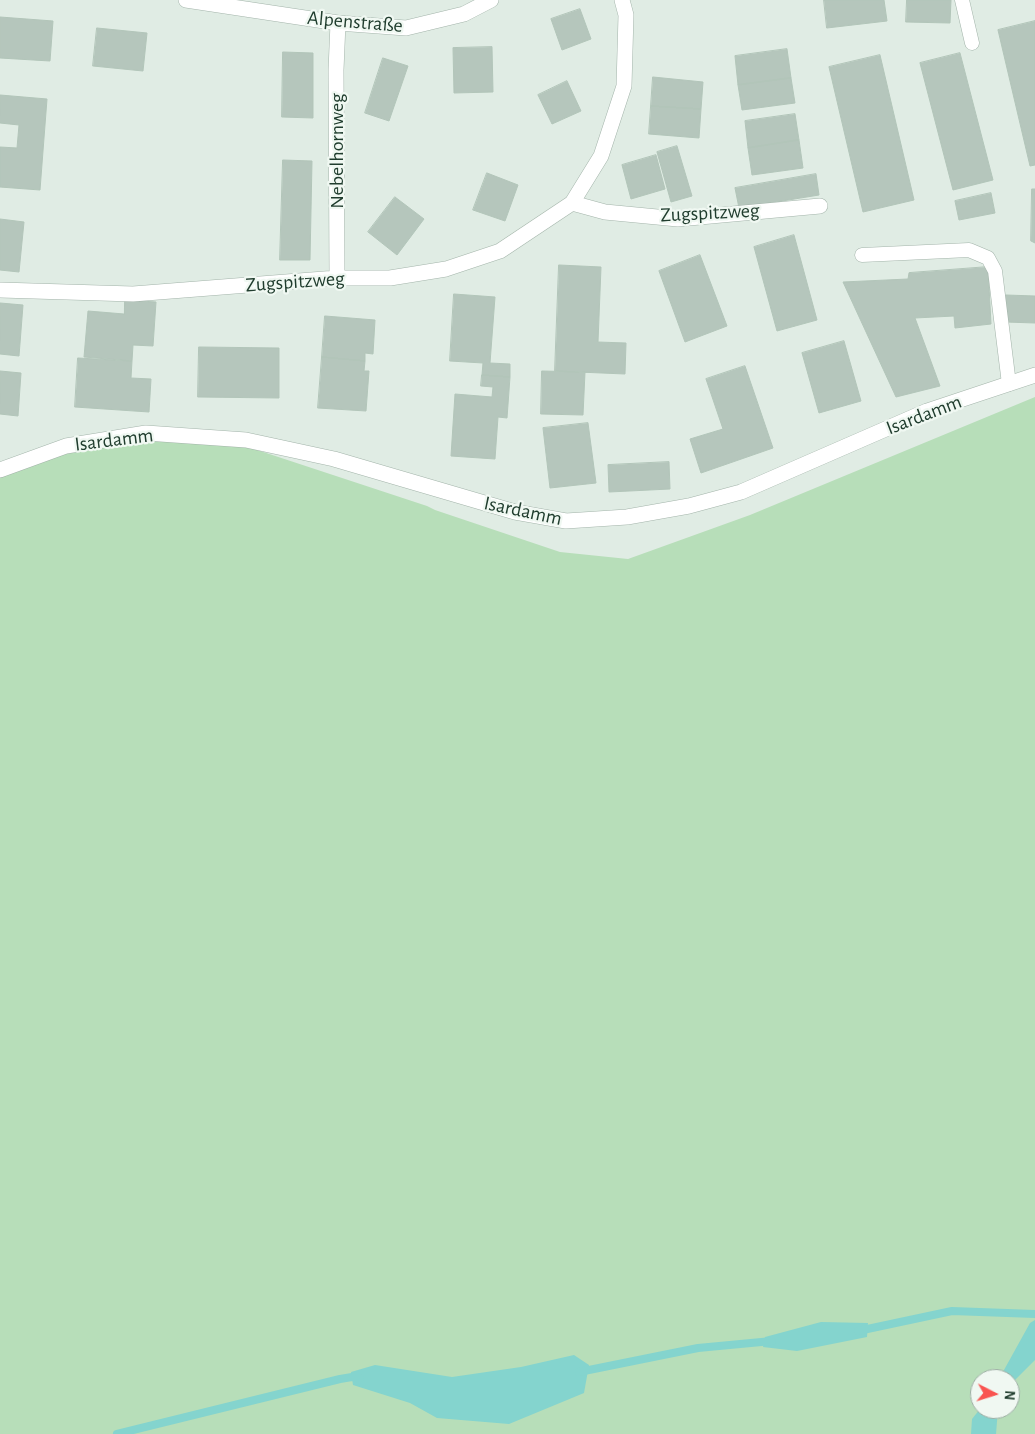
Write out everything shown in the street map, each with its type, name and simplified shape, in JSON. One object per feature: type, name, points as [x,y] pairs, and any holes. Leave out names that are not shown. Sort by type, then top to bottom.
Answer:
[{"type":"street","name":"Alpenstraße","points":[[186,0],[338,23],[406,28],[464,14],[491,0]]},
{"type":"street","name":"Zugspitzweg","points":[[0,290],[134,294],[337,278],[390,278],[446,269],[500,251],[572,204],[601,156],[624,86],[626,15],[622,0]]},
{"type":"street","name":"Nebelhornweg","points":[[337,278],[336,70],[338,23]]},
{"type":"street","name":"Zugspitzweg","points":[[572,204],[605,212],[678,219],[820,206]]},
{"type":"street","name":"Isardamm","points":[[0,470],[66,446],[146,433],[246,440],[334,459],[515,512],[566,521],[627,517],[689,506],[741,492],[927,411],[1035,375]]},
{"type":"lane","points":[[962,0],[972,43]]},
{"type":"lane","points":[[862,255],[969,250],[988,258],[995,271],[1009,384]]},
{"type":"green space","points":[[1035,397],[1035,1434],[0,1434],[0,476],[66,451],[146,439],[245,446],[560,552],[628,559],[750,515]]},
{"type":"water","points":[[1035,1320],[1035,1360],[1020,1375],[1020,1369],[1005,1369],[1030,1323]]},
{"type":"water","points":[[821,1322],[868,1323],[867,1337],[797,1351],[763,1347],[765,1337]]},
{"type":"water","points":[[574,1355],[589,1365],[584,1393],[509,1424],[437,1418],[410,1403],[353,1385],[351,1372],[375,1365],[452,1377],[521,1367]]},
{"type":"water","points":[[972,1419],[997,1419],[996,1434],[971,1434]]},
{"type":"building","points":[[824,0],[884,0],[887,21],[827,28]]},
{"type":"building","points":[[907,0],[951,0],[950,23],[906,22]]},
{"type":"building","points":[[580,9],[591,39],[562,50],[551,19]]},
{"type":"building","points":[[0,17],[53,21],[50,61],[0,58]]},
{"type":"building","points":[[1035,21],[1035,165],[1030,166],[998,30]]},
{"type":"building","points":[[97,28],[147,33],[143,71],[93,66]]},
{"type":"building","points":[[492,47],[493,92],[454,93],[453,48]]},
{"type":"building","points":[[787,49],[791,78],[738,85],[735,56]]},
{"type":"building","points":[[283,52],[313,53],[313,118],[282,117]]},
{"type":"building","points":[[960,53],[993,180],[953,190],[920,63]]},
{"type":"building","points":[[880,55],[914,200],[863,212],[829,67]]},
{"type":"building","points":[[383,58],[408,66],[389,121],[365,113]]},
{"type":"building","points":[[653,77],[703,82],[701,109],[651,106]]},
{"type":"building","points":[[791,78],[795,103],[742,110],[738,85]]},
{"type":"building","points":[[567,81],[581,111],[552,124],[538,95]]},
{"type":"building","points":[[0,95],[47,99],[40,190],[0,187],[0,147],[17,148],[19,125],[0,123]]},
{"type":"building","points":[[651,106],[701,109],[699,138],[649,134]]},
{"type":"building","points":[[795,114],[799,140],[748,148],[745,121]]},
{"type":"building","points":[[799,140],[803,168],[752,175],[748,148]]},
{"type":"building","points":[[677,146],[692,196],[671,202],[657,152]]},
{"type":"building","points":[[656,155],[665,189],[631,199],[622,165]]},
{"type":"building","points":[[283,160],[312,161],[310,260],[280,260]]},
{"type":"building","points":[[487,173],[518,185],[505,221],[473,210]]},
{"type":"building","points":[[816,174],[819,195],[739,208],[735,188]]},
{"type":"building","points":[[1032,189],[1035,189],[1035,243],[1031,241]]},
{"type":"building","points":[[991,193],[995,213],[959,220],[955,201]]},
{"type":"building","points":[[395,197],[424,219],[397,255],[368,232]]},
{"type":"building","points":[[0,219],[24,222],[19,272],[0,270]]},
{"type":"building","points":[[794,235],[817,320],[777,331],[754,247]]},
{"type":"building","points":[[700,255],[727,326],[685,342],[659,271]]},
{"type":"building","points":[[559,265],[601,267],[598,342],[626,343],[625,374],[555,371]]},
{"type":"building","points":[[988,267],[991,324],[955,328],[954,316],[915,318],[940,386],[896,397],[843,282],[908,279],[909,273]]},
{"type":"building","points":[[454,294],[495,297],[490,363],[510,364],[510,377],[482,375],[483,363],[450,361]]},
{"type":"building","points":[[1006,295],[1035,296],[1035,323],[1006,322]]},
{"type":"building","points":[[125,300],[156,302],[153,346],[133,345],[132,361],[84,357],[88,311],[124,314]]},
{"type":"building","points":[[0,303],[23,305],[19,356],[0,354]]},
{"type":"building","points":[[325,316],[375,320],[373,354],[365,353],[365,361],[322,357]]},
{"type":"building","points":[[844,341],[861,401],[819,413],[802,353]]},
{"type":"building","points":[[199,347],[279,348],[279,398],[198,397]]},
{"type":"building","points":[[322,357],[365,361],[364,371],[369,371],[366,411],[318,408]]},
{"type":"building","points":[[78,358],[132,361],[131,378],[151,379],[149,412],[75,407]]},
{"type":"building","points":[[745,366],[773,448],[701,473],[690,439],[723,429],[706,379]]},
{"type":"building","points":[[0,371],[21,373],[18,416],[0,414]]},
{"type":"building","points":[[542,371],[585,372],[583,415],[541,414]]},
{"type":"building","points":[[482,375],[510,377],[507,418],[498,417],[495,459],[451,456],[455,394],[492,397],[493,387],[481,386]]},
{"type":"building","points":[[588,423],[596,483],[550,488],[543,428]]},
{"type":"building","points":[[669,462],[670,489],[609,492],[608,465]]},
{"type":"waterway","points":[[858,1331],[952,1311],[1035,1314]]},
{"type":"waterway","points":[[579,1372],[698,1348],[772,1341]]},
{"type":"waterway","points":[[117,1434],[340,1379],[360,1378]]}]
